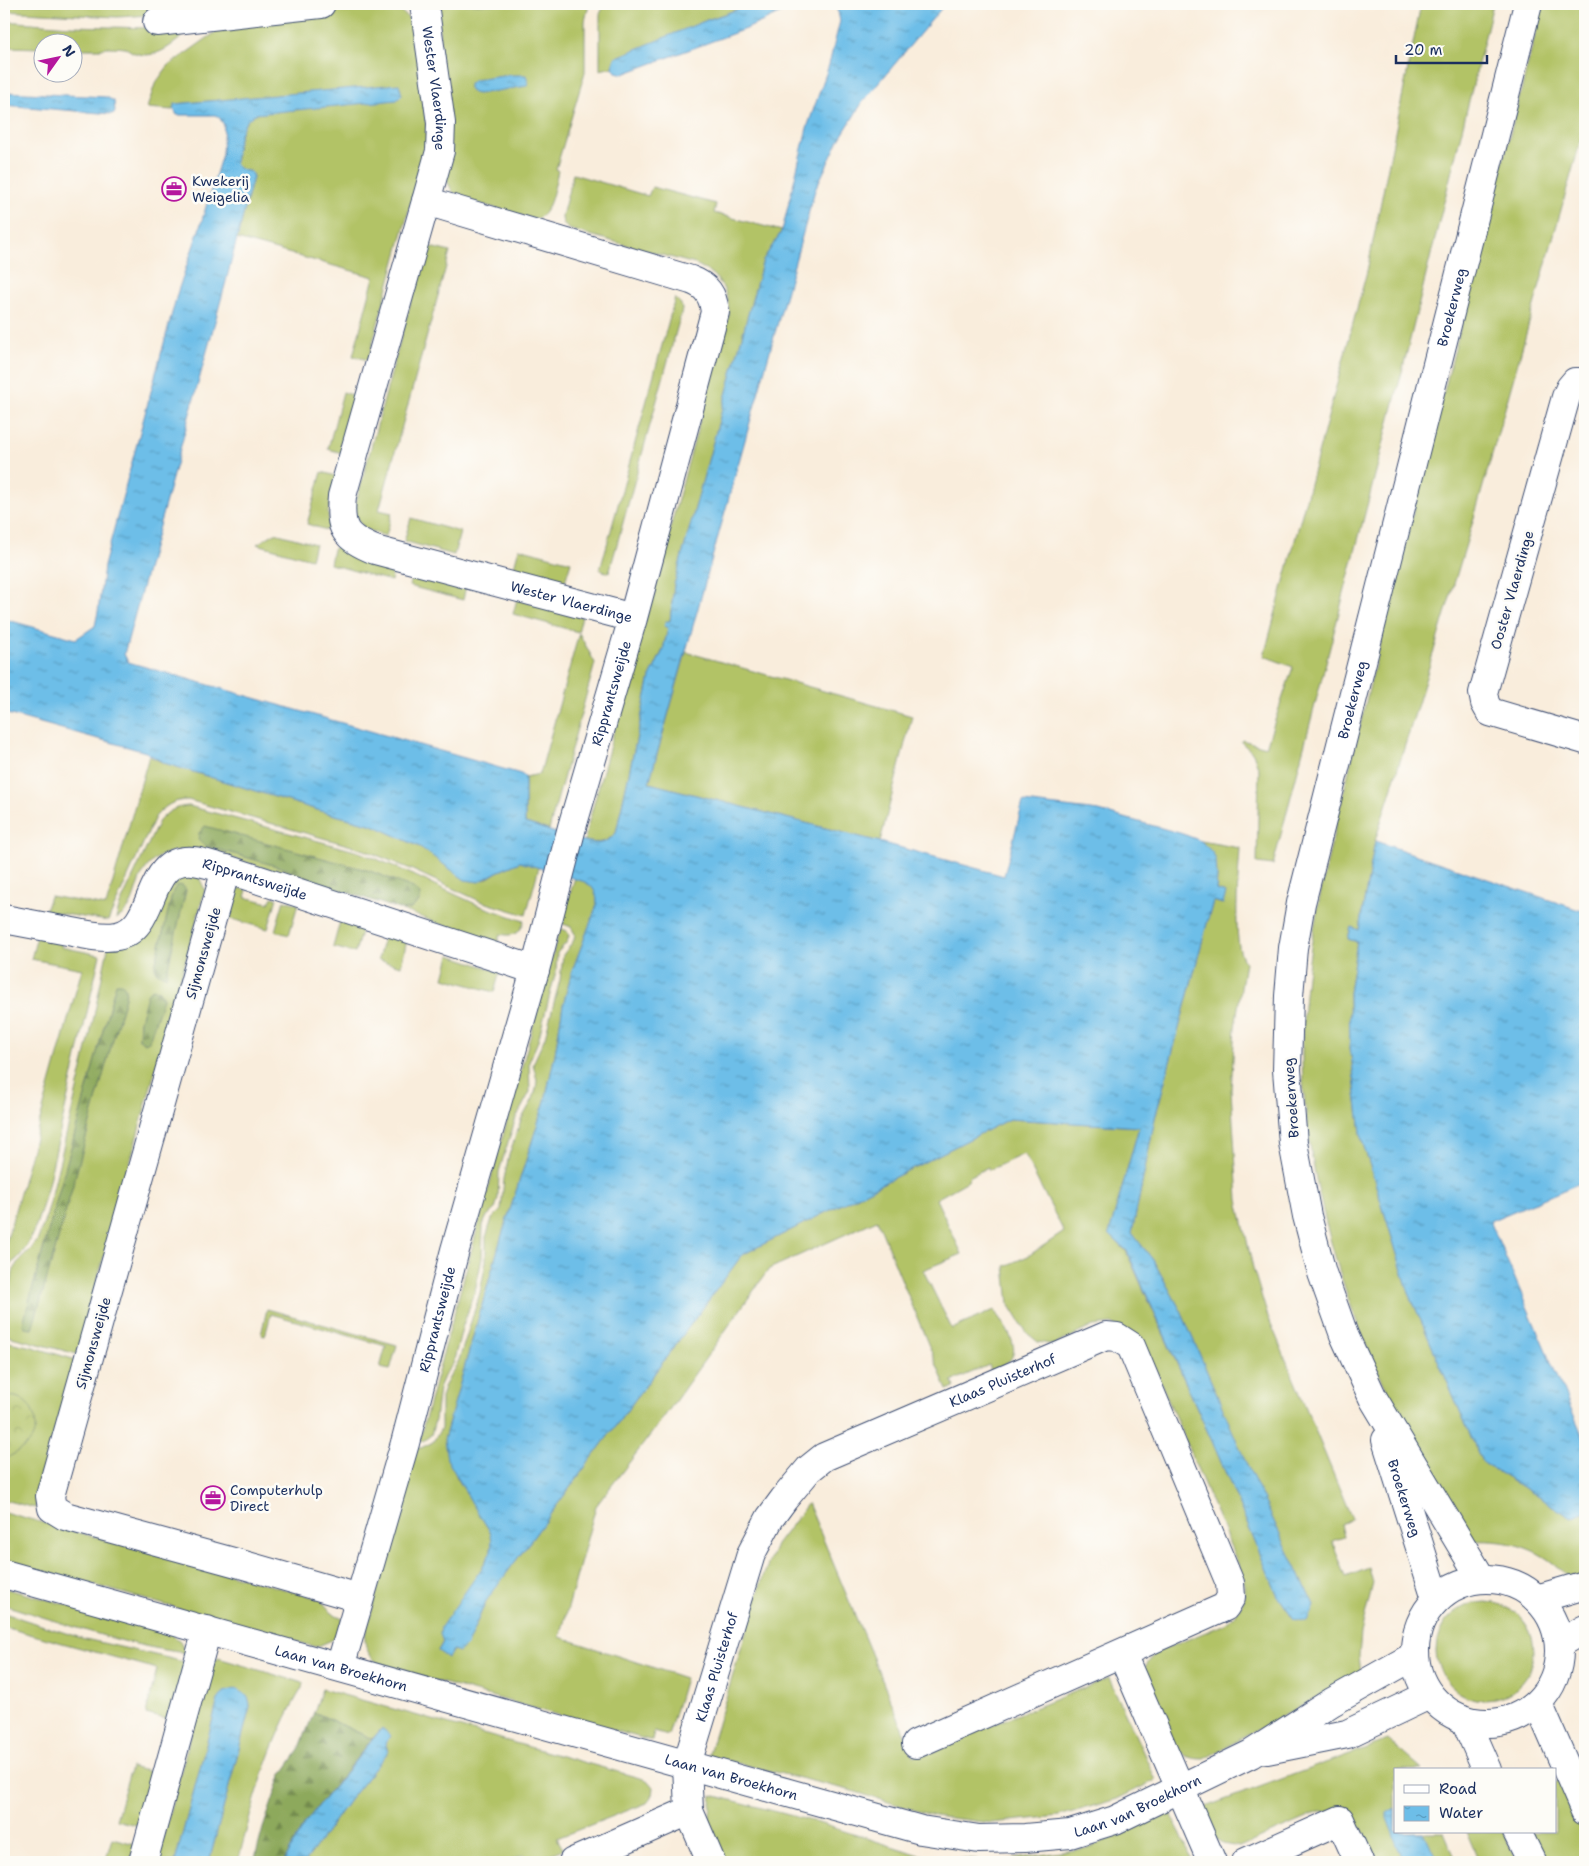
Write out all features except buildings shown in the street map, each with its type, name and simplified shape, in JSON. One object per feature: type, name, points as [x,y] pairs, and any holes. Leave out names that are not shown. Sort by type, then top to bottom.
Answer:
[{"type":"street","points":[[157,22],[321,4]]},
{"type":"street","name":"Wester Vlaerdinge","points":[[424,4],[441,123],[440,151],[342,496],[340,515],[346,531],[356,542],[375,550],[633,618],[715,312],[714,300],[707,289],[691,280],[426,201]]},
{"type":"street","name":"Broekerweg","points":[[1480,1578],[1373,1398],[1344,1335],[1322,1273],[1307,1216],[1293,1143],[1287,1070],[1289,996],[1293,948],[1304,893],[1528,4]]},
{"type":"street","name":"Ooster Vlaerdinge","points":[[1585,382],[1575,382],[1566,397],[1483,693],[1485,703],[1490,712],[1585,740]]},
{"type":"street","name":"Ripprantsweijde","points":[[340,1667],[405,1443],[455,1250],[535,970],[572,827],[633,618]]},
{"type":"street","name":"Ripprantsweijde","points":[[4,919],[93,936],[117,936],[126,933],[139,921],[160,876],[173,865],[192,861],[226,869],[535,970]]},
{"type":"street","name":"Sijmonsweijde","points":[[226,869],[50,1496],[52,1508],[64,1516],[359,1598]]},
{"type":"street","name":"Klaas Pluisterhof","points":[[689,1811],[687,1764],[751,1554],[770,1518],[809,1469],[824,1457],[1106,1336],[1117,1337],[1131,1346],[1230,1582],[1231,1597],[1225,1607],[916,1744]]},
{"type":"street","name":"Broekerweg","points":[[1373,1398],[1436,1598]]},
{"type":"street","name":"Laan van Broekhorn","points":[[4,1574],[921,1830],[979,1839],[1052,1836],[1080,1831],[1115,1820],[1251,1754],[1332,1702],[1414,1656]]},
{"type":"street","points":[[1480,1578],[1503,1580],[1524,1588],[1537,1599],[1554,1623],[1559,1644],[1558,1666],[1550,1686],[1538,1703],[1511,1720],[1496,1723],[1480,1723],[1465,1720],[1445,1710],[1429,1695],[1418,1679],[1414,1656],[1416,1634],[1423,1615],[1436,1598],[1456,1584],[1480,1578]]},
{"type":"street","points":[[1537,1599],[1585,1585]]},
{"type":"street","points":[[1559,1644],[1585,1629]]},
{"type":"street","points":[[143,1862],[206,1630]]},
{"type":"street","points":[[1122,1654],[1212,1862]]},
{"type":"street","name":"Laan van Broekhorn","points":[[1251,1754],[1347,1734],[1429,1695]]},
{"type":"street","points":[[1538,1703],[1585,1811]]},
{"type":"street","points":[[1465,1720],[1486,1768]]},
{"type":"street","points":[[573,1862],[689,1811],[711,1862]]},
{"type":"street","points":[[1246,1862],[1340,1820],[1359,1862]]},
{"type":"street","points":[[1518,1834],[1532,1862]]},
{"type":"green space","points":[[4,4],[259,4],[117,17],[4,11]]},
{"type":"green space","points":[[383,4],[403,13],[413,24],[415,30],[428,140],[368,360],[353,356],[374,277],[237,239],[253,177],[251,172],[240,169],[235,163],[242,129],[249,118],[255,114],[399,85],[175,104],[173,110],[147,108],[155,84],[168,66],[220,29],[315,12]]},
{"type":"green space","points":[[438,4],[589,4],[585,21],[585,72],[556,169],[558,171],[551,200],[548,208],[539,218],[533,219],[460,198],[450,186],[446,177]]},
{"type":"green space","points":[[605,4],[753,4],[707,20],[613,64],[613,67],[600,70],[600,14]]},
{"type":"green space","points":[[1421,4],[1493,4],[1401,376],[1273,865],[1257,863],[1259,770],[1253,753],[1241,742],[1242,740],[1266,747],[1293,667],[1264,656],[1367,271]]},
{"type":"green space","points":[[1543,4],[1585,4],[1585,125],[1476,511],[1375,841],[1359,930],[1351,927],[1348,939],[1357,942],[1349,993],[1350,1047],[1362,1140],[1409,1293],[1482,1462],[1572,1518],[1585,1512],[1585,1573],[1569,1579],[1549,1560],[1526,1548],[1500,1542],[1473,1541],[1389,1394],[1376,1369],[1356,1321],[1327,1228],[1310,1145],[1302,1067],[1305,992],[1309,960],[1333,837],[1405,543]]},
{"type":"green space","points":[[4,21],[70,26],[191,29],[166,49],[143,55],[120,47],[82,49],[82,32],[32,32],[32,48],[4,47]]},
{"type":"green space","points":[[573,174],[648,196],[652,187],[716,204],[714,213],[782,231],[763,260],[674,585],[670,621],[664,626],[668,628],[663,650],[650,677],[616,833],[605,841],[598,842],[585,841],[586,832],[729,315],[727,298],[721,284],[703,268],[695,264],[568,229],[562,220],[562,216]]},
{"type":"green space","points":[[426,246],[450,252],[379,510],[392,513],[386,536],[368,530],[360,524],[357,519],[355,506]]},
{"type":"green space","points":[[675,298],[681,304],[682,310],[609,573],[600,570]]},
{"type":"green space","points":[[343,392],[359,397],[342,453],[328,449]]},
{"type":"green space","points":[[322,472],[336,476],[328,513],[330,527],[326,530],[307,524]]},
{"type":"green space","points":[[411,518],[460,532],[454,555],[404,541]]},
{"type":"green space","points":[[275,533],[315,544],[311,559],[257,544]]},
{"type":"green space","points":[[341,545],[394,566],[391,581],[330,564],[333,549]]},
{"type":"green space","points":[[519,548],[571,562],[564,585],[513,571]]},
{"type":"green space","points":[[413,571],[466,586],[463,600],[409,586]]},
{"type":"green space","points":[[517,599],[582,617],[578,632],[513,614]]},
{"type":"green space","points":[[579,633],[595,663],[549,830],[525,823],[525,777],[540,774]]},
{"type":"green space","points":[[686,652],[912,716],[880,842],[649,783]]},
{"type":"green space","points":[[149,756],[164,763],[373,825],[420,847],[438,859],[485,880],[497,872],[520,862],[539,867],[526,915],[480,901],[362,849],[188,800],[170,804],[155,817],[108,921],[45,911],[50,896],[106,906]]},
{"type":"green space","points":[[189,806],[359,852],[478,905],[524,921],[523,925],[515,934],[500,934],[497,945],[402,910],[411,909],[420,894],[413,888],[370,871],[205,827],[203,845],[287,869],[336,889],[201,849],[180,850],[163,855],[148,865],[138,884],[133,900],[125,912],[116,919],[119,907],[159,821],[172,810]]},
{"type":"green space","points":[[205,826],[370,871],[413,888],[420,894],[420,901],[410,909],[402,910],[336,889],[287,869],[203,845],[198,840],[199,833]]},
{"type":"green space","points":[[1201,841],[1240,848],[1237,925],[1238,941],[1245,962],[1235,1027],[1231,1090],[1238,1200],[1253,1268],[1267,1314],[1352,1519],[1341,1524],[1344,1537],[1332,1541],[1346,1577],[1369,1568],[1373,1583],[1361,1633],[1359,1656],[1361,1673],[1204,1759],[1188,1757],[1174,1747],[1143,1670],[1155,1653],[1225,1624],[1236,1614],[1244,1600],[1244,1578],[1145,1346],[1112,1324],[1093,1326],[1054,1345],[1038,1342],[1027,1333],[1009,1304],[1005,1266],[1028,1256],[1064,1232],[1024,1154],[989,1170],[988,1167],[936,1199],[962,1254],[923,1270],[952,1329],[994,1310],[1013,1342],[1013,1355],[1009,1361],[991,1371],[989,1365],[952,1381],[955,1387],[947,1390],[877,1220],[769,1269],[664,1417],[596,1506],[560,1637],[685,1678],[668,1736],[654,1732],[652,1741],[382,1666],[374,1660],[367,1649],[365,1635],[417,1448],[433,1442],[441,1428],[441,1398],[444,1387],[459,1360],[480,1293],[486,1261],[486,1237],[492,1219],[501,1210],[509,1155],[521,1120],[533,1099],[536,1089],[537,1080],[533,1064],[545,1037],[560,980],[563,955],[574,940],[575,934],[571,927],[561,923],[575,877],[592,886],[596,894],[597,905],[572,971],[563,1005],[545,1101],[501,1238],[444,1440],[457,1478],[490,1531],[492,1540],[491,1551],[438,1651],[455,1651],[474,1629],[486,1601],[742,1255],[1009,1119],[1139,1127],[1109,1234],[1126,1251],[1215,1448],[1278,1596],[1294,1619],[1314,1605],[1247,1466],[1181,1311],[1153,1260],[1132,1233],[1155,1118],[1213,901],[1222,904],[1226,893],[1216,890],[1217,876],[1215,863],[1210,852]]},
{"type":"green space","points":[[181,875],[188,875],[199,877],[205,890],[77,1354],[4,1335],[4,1316],[13,1272],[17,1263],[38,1239],[47,1214],[89,1040],[108,948],[166,885]],"holes":[[[178,885],[186,890],[165,976],[156,971],[155,966],[173,891]],[[114,990],[126,992],[32,1329],[26,1328],[23,1324]],[[159,991],[163,998],[139,1039],[140,1020]]]},
{"type":"green space","points":[[177,885],[183,886],[186,890],[166,976],[156,971],[155,966],[173,891]]},
{"type":"green space","points":[[239,888],[247,890],[245,897],[269,903],[272,897],[277,898],[268,929],[221,916],[226,896]]},
{"type":"green space","points":[[284,900],[298,904],[289,935],[275,931]]},
{"type":"green space","points":[[341,918],[363,925],[355,953],[333,947]]},
{"type":"green space","points":[[560,928],[567,931],[569,936],[567,942],[557,953],[556,971],[538,1041],[529,1062],[530,1092],[516,1118],[499,1172],[498,1198],[495,1209],[487,1216],[483,1225],[482,1258],[475,1291],[462,1328],[453,1364],[445,1374],[439,1388],[431,1435],[423,1441],[419,1441]]},
{"type":"green space","points":[[385,933],[407,940],[401,966],[378,960]]},
{"type":"green space","points":[[37,936],[62,941],[61,947],[100,955],[41,1209],[33,1234],[27,1245],[13,1262],[4,1266],[4,1250],[82,969],[31,959]]},
{"type":"green space","points":[[450,955],[500,972],[494,992],[444,978]]},
{"type":"green space","points":[[116,983],[121,983],[124,986],[125,997],[32,1329],[26,1328],[23,1324],[24,1320]]},
{"type":"green space","points":[[153,989],[159,991],[163,998],[149,1041],[145,1043],[139,1039],[140,1020],[148,992]]},
{"type":"green space","points":[[267,1309],[397,1345],[390,1370],[380,1368],[386,1346],[271,1314],[265,1336],[261,1335]]},
{"type":"green space","points":[[4,1341],[33,1347],[76,1360],[35,1508],[4,1500]]},
{"type":"green space","points":[[4,1397],[16,1397],[23,1400],[32,1411],[35,1425],[32,1439],[27,1445],[4,1460]]},
{"type":"green space","points":[[808,1503],[914,1756],[1109,1678],[1156,1780],[1117,1799],[1059,1816],[992,1823],[934,1816],[849,1790],[708,1756],[763,1577],[776,1545]]},
{"type":"green space","points":[[4,1512],[320,1599],[332,1613],[343,1618],[334,1639],[316,1647],[4,1560]]},
{"type":"green space","points":[[4,1588],[170,1633],[180,1641],[185,1653],[116,1639],[4,1605]]},
{"type":"green space","points":[[1485,1602],[1504,1605],[1520,1616],[1531,1632],[1534,1651],[1531,1670],[1520,1686],[1504,1697],[1485,1700],[1466,1697],[1450,1686],[1439,1670],[1436,1651],[1439,1632],[1450,1616],[1466,1605]]},
{"type":"green space","points":[[4,1613],[81,1638],[185,1662],[169,1720],[146,1714],[157,1669],[4,1627]]},
{"type":"green space","points":[[218,1658],[303,1683],[302,1688],[272,1751],[256,1795],[238,1862],[209,1862],[250,1707],[248,1698],[228,1690],[218,1700],[175,1862],[156,1862],[209,1669]]},
{"type":"green space","points":[[322,1689],[647,1780],[653,1787],[652,1797],[647,1803],[557,1838],[563,1849],[531,1862],[527,1862],[524,1855],[506,1862],[305,1862],[349,1800],[388,1752],[382,1728],[372,1739],[314,1712]]},
{"type":"green space","points":[[314,1712],[372,1739],[304,1824],[284,1862],[254,1862],[263,1828],[281,1776],[299,1750]]},
{"type":"green space","points":[[1388,1740],[1420,1768],[1394,1768],[1394,1834],[1445,1834],[1457,1862],[1377,1862],[1358,1825],[1343,1814],[1333,1812],[1320,1812],[1239,1847],[1223,1844],[1216,1839],[1205,1815],[1205,1807]]},
{"type":"green space","points":[[131,1767],[154,1773],[140,1826],[116,1820]]},
{"type":"green space","points":[[1560,1781],[1573,1811],[1583,1841],[1585,1862],[1540,1862],[1527,1834],[1556,1834],[1556,1783]]},
{"type":"green space","points":[[712,1795],[812,1821],[920,1855],[995,1862],[725,1862],[709,1825]]},
{"type":"green space","points":[[1171,1813],[1193,1862],[995,1862],[1088,1848]]},
{"type":"green space","points":[[1467,1834],[1504,1834],[1518,1862],[1479,1862]]},
{"type":"green space","points":[[112,1838],[135,1844],[130,1862],[105,1862]]},
{"type":"water","points":[[753,4],[801,4],[748,28],[623,74],[616,72],[613,67],[614,60],[617,57],[707,20]]},
{"type":"water","points":[[833,4],[945,4],[862,103],[839,140],[815,190],[649,783],[1004,876],[1023,802],[1099,811],[1183,834],[1201,841],[1212,852],[1216,860],[1216,890],[1226,893],[1223,904],[1213,901],[1155,1118],[1132,1233],[1153,1260],[1181,1311],[1247,1465],[1314,1605],[1307,1622],[1294,1619],[1278,1596],[1215,1448],[1127,1251],[1109,1234],[1139,1127],[1009,1119],[742,1255],[486,1601],[467,1645],[459,1652],[453,1650],[448,1658],[438,1651],[443,1642],[440,1634],[441,1627],[484,1565],[491,1551],[492,1540],[490,1531],[447,1459],[444,1440],[501,1238],[545,1101],[563,1005],[572,971],[597,905],[595,892],[585,882],[520,862],[479,882],[465,880],[420,847],[373,825],[164,763],[146,752],[4,713],[4,619],[76,639],[95,626],[104,566],[178,291],[222,154],[224,125],[219,117],[215,115],[177,115],[173,108],[175,104],[399,84],[402,95],[397,100],[255,114],[249,118],[242,129],[235,163],[240,169],[251,172],[253,177],[124,654],[128,662],[521,774],[525,777],[525,823],[594,843],[604,842],[609,839],[616,833],[650,677],[663,650],[668,628],[664,626],[666,621],[670,621],[674,585],[763,260],[782,231],[807,128],[829,65],[840,21],[838,12]]},
{"type":"water","points":[[510,75],[526,75],[527,86],[478,94],[473,93],[469,89],[469,84],[474,80]]},
{"type":"water","points":[[4,92],[106,97],[114,101],[115,112],[112,114],[4,105]]},
{"type":"water","points":[[1375,841],[1585,912],[1585,1181],[1490,1221],[1585,1441],[1585,1512],[1572,1518],[1482,1462],[1409,1293],[1362,1140],[1350,1047],[1349,993],[1357,942],[1348,939],[1351,927],[1359,930]]},
{"type":"water","points":[[235,1689],[246,1695],[250,1707],[209,1862],[175,1862],[218,1700],[224,1692]]},
{"type":"water","points":[[382,1728],[391,1736],[385,1743],[388,1752],[349,1800],[305,1862],[284,1862],[304,1824]]},
{"type":"water","points":[[1394,1809],[1394,1834],[1425,1834],[1438,1862],[1404,1862],[1387,1818],[1387,1813]]},
{"type":"place","name":"Kwekerij Weigelia","points":[[174,189]]},
{"type":"place","name":"Computerhulp Direct","points":[[213,1498]]}]
